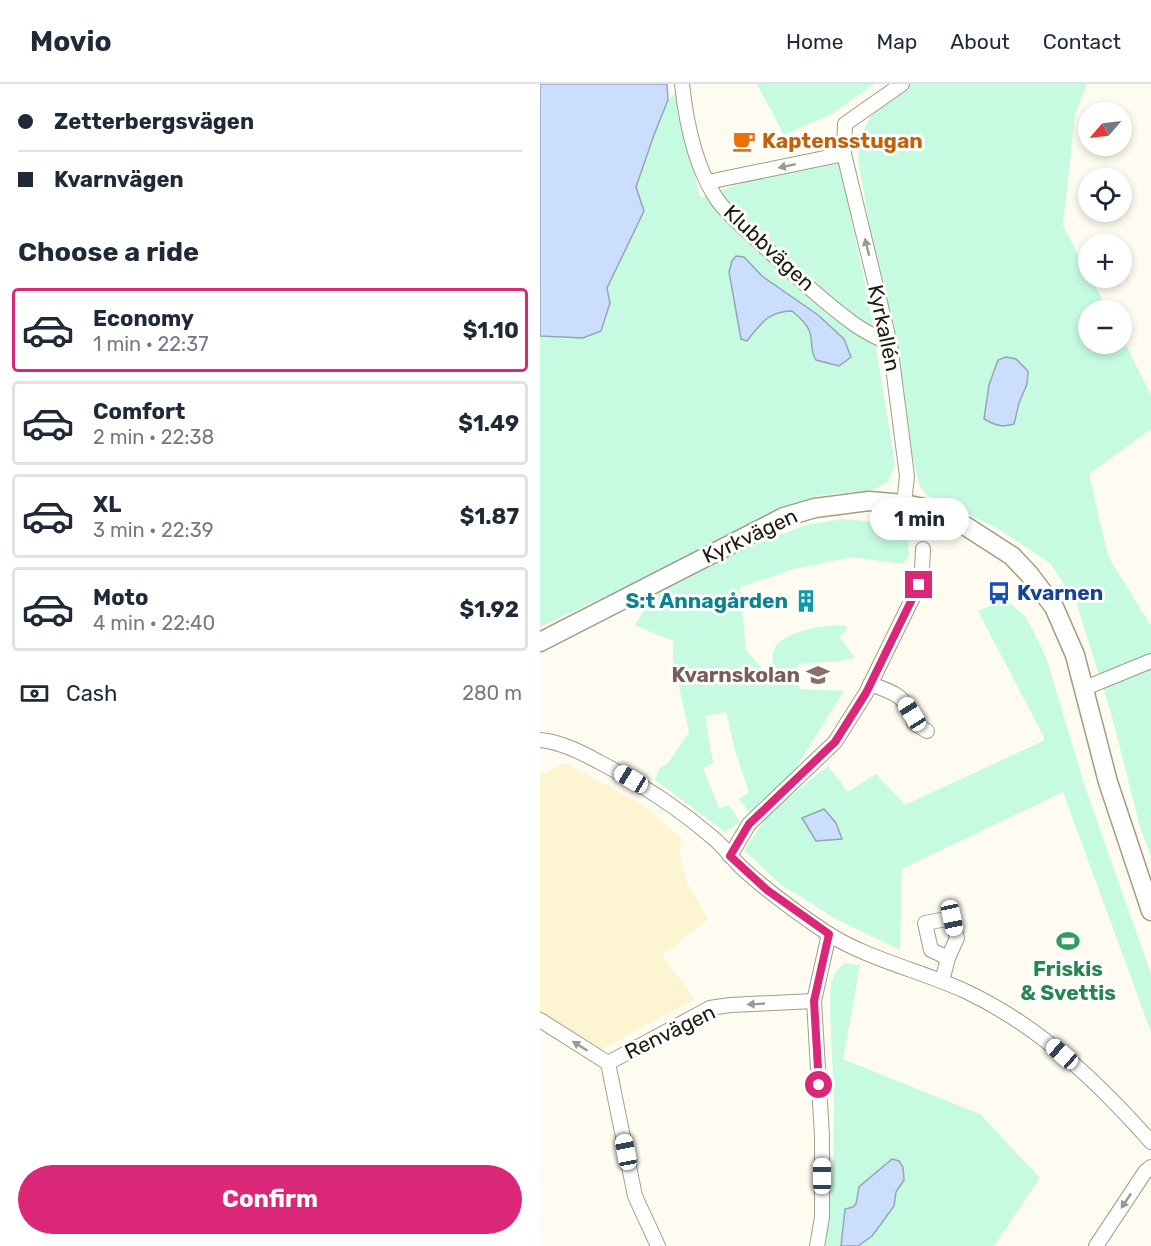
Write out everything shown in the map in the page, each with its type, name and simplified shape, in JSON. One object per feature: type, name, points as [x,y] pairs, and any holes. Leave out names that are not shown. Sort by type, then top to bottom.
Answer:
[{"type":"street","name":"Klubbvägen","points":[[682,84],[694,142],[708,182],[726,211],[856,326],[890,344]]},
{"type":"street","name":"Kyrkallén","points":[[902,84],[845,124],[844,154],[890,344],[908,476],[904,504]]},
{"type":"street","points":[[708,182],[844,154]]},
{"type":"street","name":"Kyrkvägen","points":[[540,642],[784,517],[815,508],[868,501],[904,504],[934,510],[967,527],[1012,556],[1054,607],[1075,655],[1108,782],[1151,911]]},
{"type":"street","points":[[730,856],[749,824],[835,742],[854,715],[919,585],[923,549]]},
{"type":"street","points":[[1085,688],[1151,661]]},
{"type":"street","points":[[870,684],[897,693],[912,714],[914,723],[918,728],[927,731]]},
{"type":"street","points":[[540,740],[561,744],[586,755],[660,797],[714,839],[767,890],[829,934],[850,945],[967,992],[1015,1018],[1049,1043],[1087,1076],[1151,1142]]},
{"type":"street","points":[[817,1246],[822,1216],[822,1136],[814,1001],[829,934]]},
{"type":"street","points":[[942,981],[948,958]]},
{"type":"street","name":"Renvägen","points":[[540,1020],[608,1064],[710,1008],[814,1001]]},
{"type":"street","points":[[608,1064],[635,1196],[658,1246]]},
{"type":"street","points":[[1099,1241],[1151,1167]]},
{"type":"shaded area","points":[[566,763],[643,805],[682,839],[679,852],[687,883],[708,919],[662,956],[695,999],[602,1049],[540,1011],[540,775]]},
{"type":"green space","points":[[757,84],[874,84],[832,114],[784,135]]},
{"type":"green space","points":[[912,84],[1087,84],[1075,114],[1063,226],[1078,254],[1078,288],[1096,288],[1103,300],[1078,300],[1078,354],[1130,354],[1151,395],[1151,429],[1089,474],[1108,556],[1151,626],[1151,856],[1140,827],[1111,713],[1076,602],[1050,563],[995,527],[928,496],[920,487],[905,427],[858,160],[863,132],[868,122],[889,99]]},
{"type":"green space","points":[[678,91],[700,198],[747,181],[840,163],[871,314],[895,465],[888,482],[873,490],[821,495],[767,516],[667,568],[540,627],[540,336],[583,338],[610,303],[607,288],[644,211],[636,187],[668,100]]},
{"type":"green space","points":[[843,519],[900,524],[915,535],[908,537],[909,556],[902,564],[852,557],[794,569],[740,587],[746,650],[776,685],[773,652],[784,639],[805,630],[816,627],[846,626],[847,630],[839,636],[855,658],[798,664],[799,689],[844,691],[788,780],[750,813],[739,799],[749,792],[736,754],[726,712],[705,716],[713,763],[703,768],[719,808],[729,805],[740,822],[725,832],[655,780],[658,770],[669,762],[689,732],[673,659],[673,641],[635,625],[654,593],[737,551],[806,525]]},
{"type":"green space","points":[[1005,599],[1026,617],[1046,657],[1084,784],[1151,974],[1151,1032],[1063,792],[902,869],[900,950],[834,918],[780,884],[744,850],[771,811],[828,766],[848,792],[876,774],[905,805],[1043,741],[1044,737],[978,611]]},
{"type":"green space","points":[[845,963],[860,965],[843,1059],[980,1114],[1040,1178],[994,1246],[825,1246],[833,1170],[831,983],[836,971]]},
{"type":"water","points":[[540,84],[667,84],[668,100],[636,187],[644,211],[607,288],[610,303],[601,331],[583,338],[540,336]]},
{"type":"water","points":[[736,256],[744,257],[762,276],[818,315],[844,339],[851,357],[839,366],[816,360],[809,330],[792,311],[771,316],[747,341],[741,339],[729,272]]},
{"type":"water","points":[[1006,357],[1016,359],[1028,371],[1027,384],[1014,424],[1002,426],[984,419],[989,385],[998,360]]},
{"type":"water","points":[[824,809],[836,823],[842,839],[816,841],[802,818]]},
{"type":"water","points":[[892,1159],[899,1161],[903,1167],[904,1180],[896,1192],[894,1206],[872,1236],[858,1246],[841,1246],[845,1209],[856,1204],[859,1187]]},
{"type":"place","name":"Kaptensstugan","points":[[744,141]]},
{"type":"place","name":"Kvarnen","points":[[999,593]]},
{"type":"place","name":"S:t Annagården","points":[[806,601]]},
{"type":"place","name":"Kvarnskolan","points":[[818,675]]},
{"type":"place","name":"Friskis & Svettis","points":[[1068,941]]},
{"type":"route","points":[[819,1085],[814,1001],[829,934],[767,890],[730,856],[749,824],[820,758],[835,742],[854,715],[919,585]]}]
